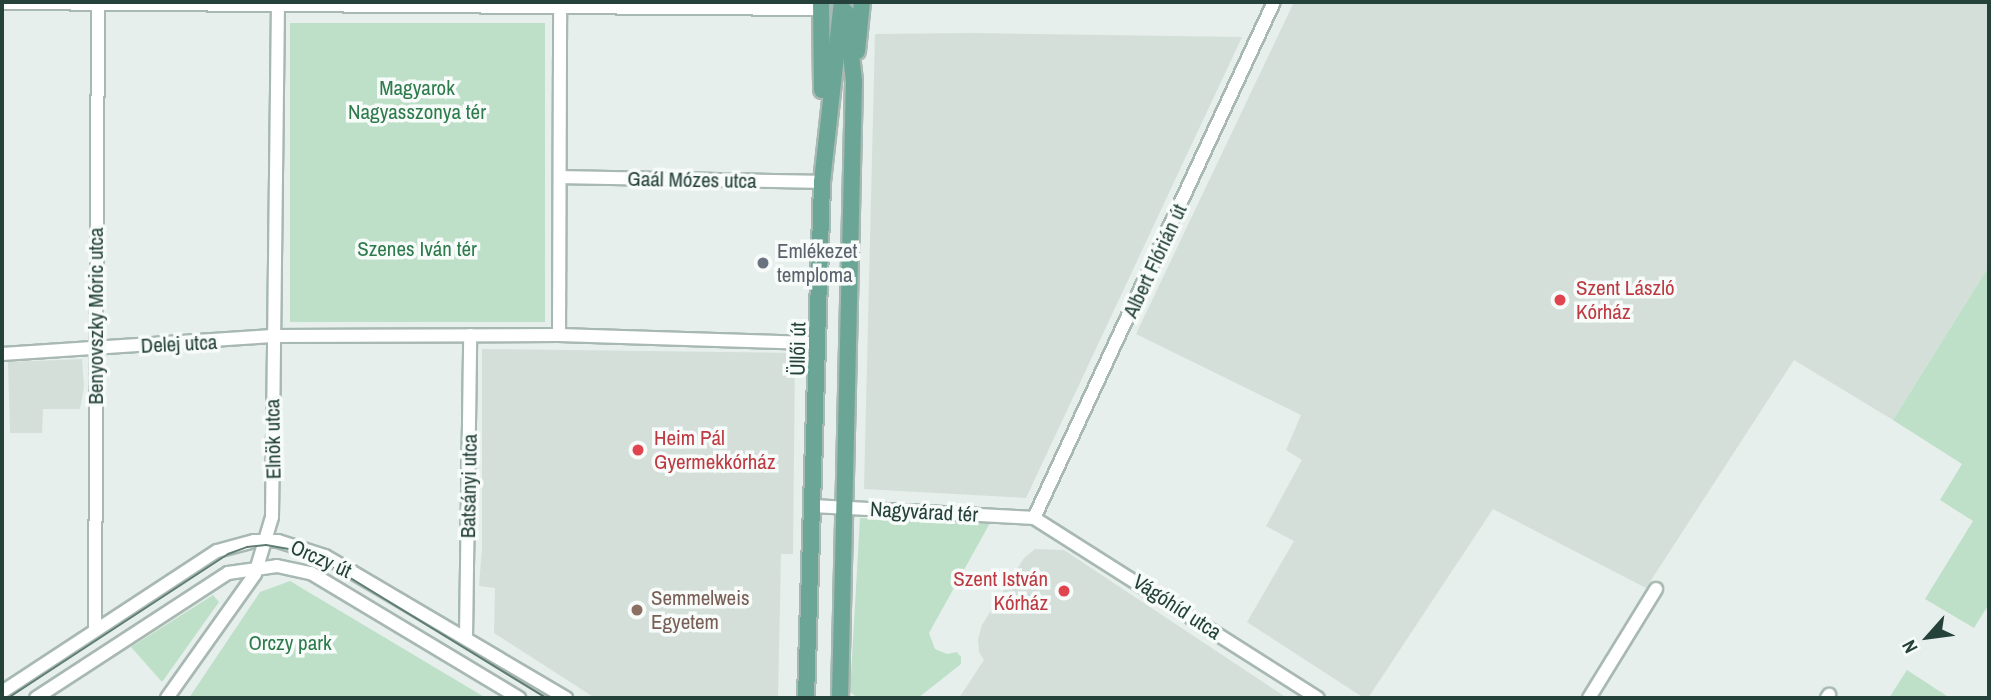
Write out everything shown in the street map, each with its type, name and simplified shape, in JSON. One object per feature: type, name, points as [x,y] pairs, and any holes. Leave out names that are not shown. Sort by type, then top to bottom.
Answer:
[{"type":"main road","name":"Üllői út","points":[[839,698],[854,81],[843,2]]},
{"type":"main road","name":"Üllői út","points":[[806,698],[823,158],[843,2]]},
{"type":"main road","points":[[854,81],[862,2]]},
{"type":"main road","points":[[821,6],[823,158]]},
{"type":"street","name":"Albert Flórián út","points":[[1034,518],[1274,2]]},
{"type":"street","points":[[2,3],[821,6]]},
{"type":"street","name":"Benyovszky Móric utca","points":[[95,630],[98,3]]},
{"type":"street","points":[[278,3],[272,336],[559,335],[819,343]]},
{"type":"street","points":[[559,335],[562,177],[560,7]]},
{"type":"street","name":"Gaál Mózes utca","points":[[562,177],[822,183]]},
{"type":"street","name":"Batsányi utca","points":[[467,638],[470,335]]},
{"type":"street","name":"Delej utca","points":[[2,354],[272,336]]},
{"type":"street","name":"Elnök utca","points":[[167,698],[258,566],[274,503],[272,336]]},
{"type":"street","name":"Nagyvárad tér","points":[[814,506],[1034,518]]},
{"type":"street","name":"Vágóhíd utca","points":[[1034,518],[1055,528],[1318,698]]},
{"type":"street","name":"Orczy út","points":[[2,692],[217,551],[242,543],[265,541],[296,545],[325,556],[566,698]]},
{"type":"street","name":"Orczy út","points":[[36,698],[228,573],[258,566],[293,568],[311,573],[519,698]]},
{"type":"street","points":[[1589,698],[1656,589]]},
{"type":"shaded area","name":"Szent László Kórház","points":[[1294,2],[1989,2],[1989,266],[1893,420],[1794,360],[1646,588],[1493,509],[1368,698],[1364,698],[1247,622],[1294,541],[1266,526],[1302,460],[1286,450],[1301,415],[1136,334]]},
{"type":"shaded area","points":[[875,34],[1242,37],[1026,498],[864,489]]},
{"type":"shaded area","name":"Heim Pál Gyermekkórház","points":[[482,349],[795,353],[793,554],[781,554],[778,698],[595,698],[494,633],[495,588],[479,586],[482,548]]},
{"type":"shaded area","points":[[82,359],[84,387],[80,409],[43,409],[42,433],[10,433],[8,362]]},
{"type":"shaded area","name":"Szent István Kórház","points":[[1035,549],[1064,550],[1287,698],[959,698],[984,660],[979,652],[978,639],[982,625],[1024,558]]},
{"type":"green space","points":[[290,23],[545,23],[545,322],[290,322]]},
{"type":"green space","points":[[1989,266],[1989,604],[1974,628],[1925,599],[1973,521],[1940,500],[1962,464],[1893,420]]},
{"type":"green space","points":[[860,518],[990,523],[929,633],[935,649],[947,654],[957,652],[961,657],[961,664],[918,698],[858,698],[850,692]]},
{"type":"green space","name":"Orczy park","points":[[290,581],[486,698],[189,698],[260,592]]},
{"type":"green space","points":[[213,595],[219,602],[162,682],[131,647]]},
{"type":"green space","points":[[1907,670],[1950,698],[1889,698]]},
{"type":"tram line","points":[[8,698],[228,554],[247,547],[266,545],[301,551],[321,560],[546,698]]},
{"type":"place","name":"Emlékezet temploma","points":[[763,263]]},
{"type":"place","name":"Szent László Kórház","points":[[1560,300]]},
{"type":"place","name":"Heim Pál Gyermekkórház","points":[[638,450]]},
{"type":"place","name":"Szent István Kórház","points":[[1064,591]]},
{"type":"place","name":"Semmelweis Egyetem","points":[[637,610]]},
{"type":"park label","name":"Magyarok Nagyasszonya tér","points":[[417,100]]},
{"type":"park label","name":"Szenes Iván tér","points":[[417,249]]}]
